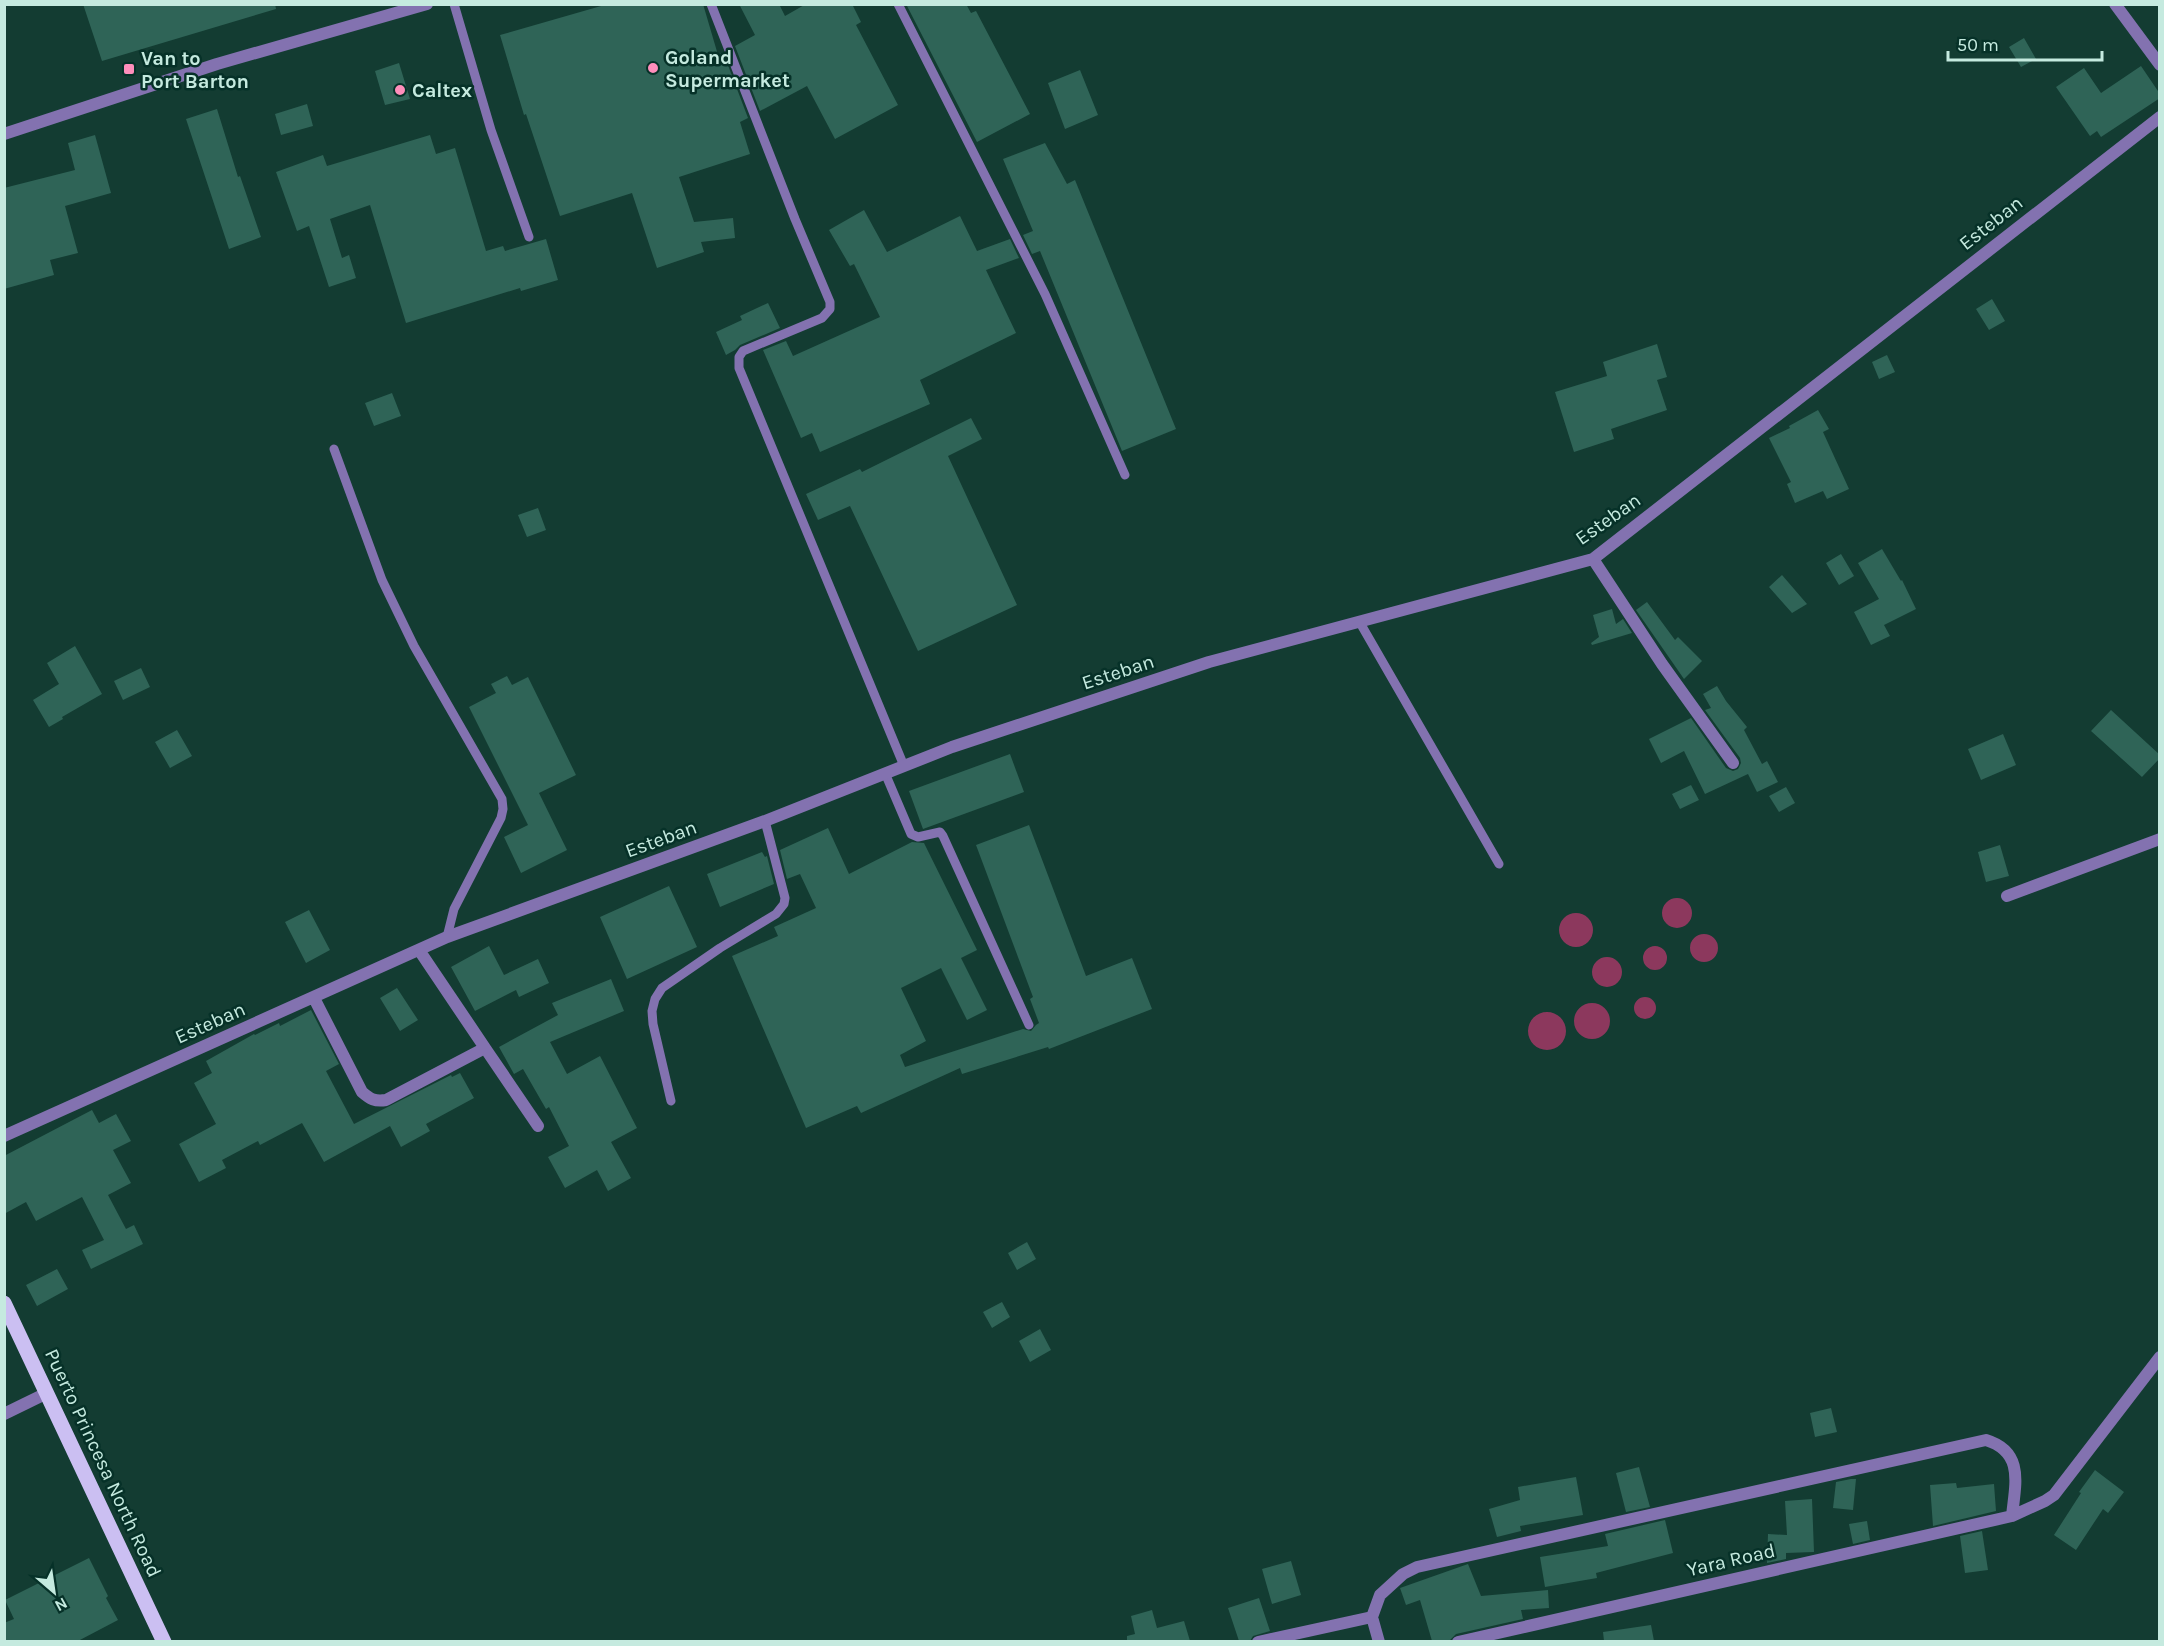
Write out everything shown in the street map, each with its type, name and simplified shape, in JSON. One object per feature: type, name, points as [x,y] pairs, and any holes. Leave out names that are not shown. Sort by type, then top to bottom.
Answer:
[{"type":"main road","name":"Puerto Princesa North Road","points":[[4,1303],[164,1641]]},
{"type":"street","points":[[4,134],[217,63],[427,4]]},
{"type":"street","points":[[2115,4],[2160,65]]},
{"type":"street","name":"Esteban","points":[[4,1136],[447,937],[765,821],[952,747],[1209,662],[1593,559],[2160,117]]},
{"type":"street","points":[[1593,559],[1662,664],[1733,763]]},
{"type":"street","points":[[2007,896],[2160,839]]},
{"type":"street","points":[[419,950],[538,1126]]},
{"type":"street","points":[[314,998],[362,1092],[370,1099],[386,1100],[485,1048]]},
{"type":"street","name":"Yara Road","points":[[1458,1641],[2012,1516],[2054,1495],[2160,1357]]},
{"type":"street","points":[[4,1414],[47,1393]]},
{"type":"street","points":[[1379,1641],[1372,1617],[1380,1595],[1403,1574],[1417,1567],[1986,1440],[1997,1443],[2006,1450],[2014,1463],[2016,1478],[2012,1516]]},
{"type":"street","points":[[1258,1641],[1372,1617]]},
{"type":"lane","points":[[454,4],[491,130],[529,237]]},
{"type":"lane","points":[[711,4],[830,302],[830,309],[822,318],[743,351],[739,357],[739,368],[903,766]]},
{"type":"lane","points":[[898,4],[1045,294],[1125,475]]},
{"type":"lane","points":[[334,448],[391,599],[414,645],[502,799],[501,818],[454,909],[447,937]]},
{"type":"lane","points":[[1359,621],[1499,864]]},
{"type":"lane","points":[[885,773],[911,834],[918,837],[940,832],[943,836],[1029,1025]]},
{"type":"lane","points":[[671,1101],[653,1024],[652,1011],[655,999],[662,988],[720,948],[777,914],[784,904],[785,898],[765,821]]},
{"type":"shaded area","points":[[1677,898],[1683,899],[1691,907],[1691,919],[1683,927],[1677,928],[1671,927],[1663,919],[1662,913],[1663,907],[1671,899]]},
{"type":"shaded area","points":[[1576,913],[1588,918],[1593,930],[1588,942],[1576,947],[1564,942],[1559,930],[1564,918]]},
{"type":"shaded area","points":[[1704,934],[1714,938],[1718,948],[1714,958],[1704,962],[1694,958],[1690,948],[1694,938]]},
{"type":"shaded area","points":[[1655,946],[1660,947],[1666,953],[1666,963],[1660,969],[1655,970],[1650,969],[1644,963],[1643,958],[1644,953],[1650,947]]},
{"type":"shaded area","points":[[1607,957],[1618,961],[1622,972],[1618,983],[1607,987],[1596,983],[1592,972],[1596,961]]},
{"type":"shaded area","points":[[1645,997],[1653,1000],[1656,1008],[1653,1016],[1645,1019],[1637,1016],[1634,1008],[1637,1000]]},
{"type":"shaded area","points":[[1592,1003],[1604,1009],[1610,1021],[1604,1033],[1592,1039],[1580,1033],[1574,1021],[1580,1009]]},
{"type":"shaded area","points":[[1547,1012],[1560,1018],[1566,1031],[1560,1044],[1547,1050],[1534,1044],[1528,1031],[1534,1018]]},
{"type":"building","points":[[83,4],[275,4],[276,9],[102,61]]},
{"type":"building","points":[[608,4],[703,4],[718,55],[723,52],[748,118],[740,122],[750,154],[679,177],[694,222],[733,218],[735,238],[701,242],[704,252],[657,268],[632,193],[560,216],[526,114],[524,115],[500,35]]},
{"type":"building","points":[[739,4],[779,4],[785,16],[806,4],[852,4],[861,22],[856,25],[898,105],[835,139],[807,86],[760,111],[735,46],[755,35]]},
{"type":"building","points":[[906,4],[966,4],[971,13],[976,11],[1030,114],[977,142]]},
{"type":"building","points":[[2024,38],[2036,59],[2021,67],[2009,47]]},
{"type":"building","points":[[399,63],[410,99],[385,105],[375,71]]},
{"type":"building","points":[[2141,66],[2160,94],[2160,98],[2101,137],[2097,131],[2090,136],[2056,87],[2084,68],[2101,93]]},
{"type":"building","points":[[1080,70],[1098,115],[1065,129],[1048,83]]},
{"type":"building","points":[[307,104],[313,126],[281,135],[275,114]]},
{"type":"building","points":[[217,109],[238,177],[240,176],[261,237],[229,249],[186,119]]},
{"type":"building","points":[[95,135],[111,193],[65,206],[78,253],[50,260],[54,275],[4,289],[4,188],[75,170],[68,143]]},
{"type":"building","points":[[430,135],[436,154],[455,148],[486,251],[503,246],[505,251],[546,239],[558,280],[521,291],[520,288],[406,323],[370,205],[330,219],[342,258],[349,255],[356,278],[329,287],[309,226],[297,231],[276,172],[323,155],[327,166]]},
{"type":"building","points":[[1045,143],[1067,184],[1075,180],[1176,429],[1122,451],[1040,251],[1032,254],[1023,235],[1033,231],[1003,159]]},
{"type":"building","points":[[864,210],[887,252],[960,216],[977,251],[1010,239],[1019,258],[986,270],[1016,333],[920,380],[930,404],[820,452],[812,433],[801,438],[763,350],[786,341],[793,356],[880,317],[854,264],[850,266],[829,230]]},
{"type":"building","points":[[1992,299],[2005,321],[1989,330],[1976,309]]},
{"type":"building","points":[[768,303],[780,328],[740,345],[726,355],[716,332],[742,320],[740,316]]},
{"type":"building","points":[[1657,344],[1667,377],[1657,380],[1667,410],[1611,429],[1614,439],[1574,452],[1555,392],[1607,376],[1603,362]]},
{"type":"building","points":[[1887,355],[1895,372],[1879,379],[1872,362]]},
{"type":"building","points":[[392,393],[401,416],[374,426],[365,403]]},
{"type":"building","points":[[1818,410],[1829,429],[1823,432],[1849,489],[1827,499],[1823,491],[1795,503],[1787,484],[1791,482],[1769,438]]},
{"type":"building","points":[[971,418],[982,439],[948,456],[1017,605],[918,651],[850,506],[818,520],[806,494],[860,469],[862,472]]},
{"type":"building","points":[[538,508],[546,530],[527,537],[518,515]]},
{"type":"building","points":[[1882,549],[1902,580],[1916,609],[1884,625],[1890,636],[1871,645],[1854,612],[1879,599],[1858,563]]},
{"type":"building","points":[[1841,554],[1854,576],[1839,585],[1826,563]]},
{"type":"building","points":[[1782,575],[1807,604],[1792,613],[1769,587]]},
{"type":"building","points":[[1647,602],[1675,640],[1678,637],[1702,661],[1684,679],[1636,610]]},
{"type":"building","points":[[1612,609],[1616,624],[1623,619],[1632,633],[1592,645],[1591,643],[1599,637],[1593,615]]},
{"type":"building","points":[[75,646],[102,694],[49,727],[33,700],[59,684],[47,663]]},
{"type":"building","points":[[141,668],[150,687],[123,700],[114,681]]},
{"type":"building","points":[[507,676],[512,685],[528,677],[576,775],[539,793],[567,850],[521,873],[504,837],[528,825],[469,707],[496,693],[491,684]]},
{"type":"building","points":[[1717,686],[1747,727],[1744,730],[1762,764],[1767,761],[1778,782],[1757,792],[1748,774],[1705,794],[1684,751],[1661,763],[1649,739],[1691,718],[1726,768],[1733,771],[1738,769],[1741,763],[1740,758],[1705,710],[1711,708],[1703,694]]},
{"type":"building","points":[[2111,710],[2160,755],[2160,758],[2142,777],[2091,731]]},
{"type":"building","points":[[177,730],[192,756],[170,768],[155,742]]},
{"type":"building","points":[[2003,734],[2016,765],[1981,780],[1968,749]]},
{"type":"building","points":[[1010,754],[1024,792],[923,829],[909,791]]},
{"type":"building","points":[[1691,785],[1699,800],[1680,809],[1672,794]]},
{"type":"building","points":[[1786,787],[1795,803],[1779,812],[1769,796]]},
{"type":"building","points":[[1029,825],[1086,976],[1132,958],[1152,1009],[1049,1049],[1048,1047],[962,1074],[960,1068],[861,1113],[857,1106],[806,1128],[732,956],[778,936],[774,927],[816,908],[800,874],[787,879],[780,850],[828,828],[849,874],[912,842],[924,843],[977,950],[961,958],[987,1010],[967,1020],[941,968],[901,988],[926,1041],[900,1055],[905,1067],[1023,1029],[1031,1031],[1039,1023],[1030,999],[1033,997],[976,845]]},
{"type":"building","points":[[2000,845],[2009,876],[1986,882],[1978,852]]},
{"type":"building","points":[[762,852],[765,857],[767,856],[774,884],[720,907],[707,874]]},
{"type":"building","points":[[669,886],[697,947],[627,979],[600,917]]},
{"type":"building","points":[[309,910],[330,950],[306,963],[285,922]]},
{"type":"building","points":[[489,946],[504,975],[538,959],[549,983],[519,997],[516,990],[475,1011],[451,967]]},
{"type":"building","points":[[611,979],[624,1011],[550,1042],[567,1074],[600,1056],[637,1128],[611,1142],[631,1178],[608,1191],[597,1170],[565,1188],[548,1157],[569,1146],[549,1107],[546,1109],[523,1069],[514,1074],[499,1047],[558,1015],[552,1003]]},
{"type":"building","points":[[397,988],[418,1020],[400,1031],[380,998]]},
{"type":"building","points":[[311,1010],[339,1064],[326,1071],[354,1124],[451,1075],[452,1077],[460,1073],[474,1098],[426,1124],[430,1131],[401,1147],[390,1126],[324,1162],[302,1123],[260,1145],[258,1141],[222,1160],[226,1168],[199,1182],[179,1144],[216,1124],[194,1083],[212,1073],[206,1061],[254,1034],[279,1023],[280,1026]]},
{"type":"building","points":[[92,1110],[99,1123],[116,1114],[131,1141],[113,1150],[131,1183],[108,1195],[126,1229],[134,1225],[143,1244],[91,1269],[82,1250],[104,1240],[82,1197],[36,1221],[26,1202],[4,1214],[4,1156]]},
{"type":"building","points":[[1027,1242],[1036,1259],[1017,1270],[1008,1253]]},
{"type":"building","points":[[57,1269],[68,1289],[37,1306],[26,1285]]},
{"type":"building","points":[[1002,1302],[1010,1317],[992,1328],[983,1312]]},
{"type":"building","points":[[1040,1329],[1051,1350],[1030,1362],[1019,1341]]},
{"type":"building","points":[[1831,1408],[1837,1432],[1815,1437],[1810,1413]]},
{"type":"building","points":[[1639,1467],[1650,1507],[1626,1512],[1616,1473]]},
{"type":"building","points":[[2095,1470],[2124,1492],[2108,1513],[2103,1509],[2076,1550],[2054,1535]]},
{"type":"building","points":[[1576,1477],[1583,1515],[1520,1526],[1521,1531],[1497,1537],[1489,1509],[1520,1500],[1518,1487]]},
{"type":"building","points":[[1856,1479],[1853,1510],[1833,1508],[1836,1482]]},
{"type":"building","points":[[1956,1483],[1957,1488],[1994,1484],[1996,1511],[1933,1526],[1930,1485]]},
{"type":"building","points":[[1812,1499],[1814,1552],[1786,1553],[1786,1559],[1767,1563],[1768,1534],[1787,1535],[1785,1501]]},
{"type":"building","points":[[1665,1520],[1673,1553],[1596,1573],[1597,1578],[1545,1587],[1540,1557],[1608,1546],[1605,1534]]},
{"type":"building","points":[[1867,1521],[1870,1540],[1853,1544],[1849,1524]]},
{"type":"building","points":[[1982,1531],[1988,1570],[1965,1573],[1960,1536]]},
{"type":"building","points":[[89,1558],[118,1620],[78,1641],[4,1641],[4,1623],[14,1619],[5,1600]]},
{"type":"building","points":[[1291,1561],[1301,1595],[1272,1604],[1262,1569]]},
{"type":"building","points":[[1468,1564],[1481,1596],[1548,1590],[1549,1608],[1521,1610],[1523,1619],[1456,1634],[1450,1640],[1432,1641],[1420,1600],[1406,1605],[1400,1588]]},
{"type":"building","points":[[1259,1598],[1270,1631],[1253,1636],[1250,1641],[1239,1641],[1228,1608]]},
{"type":"building","points":[[1152,1610],[1157,1628],[1184,1621],[1190,1641],[1127,1641],[1127,1636],[1135,1634],[1131,1616]]},
{"type":"building","points":[[1651,1625],[1654,1641],[1604,1641],[1603,1632]]},
{"type":"place","name":"Goland Supermarket","points":[[653,68]]},
{"type":"place","name":"Van to Port Barton","points":[[129,69]]},
{"type":"place","name":"Caltex","points":[[400,90]]}]
